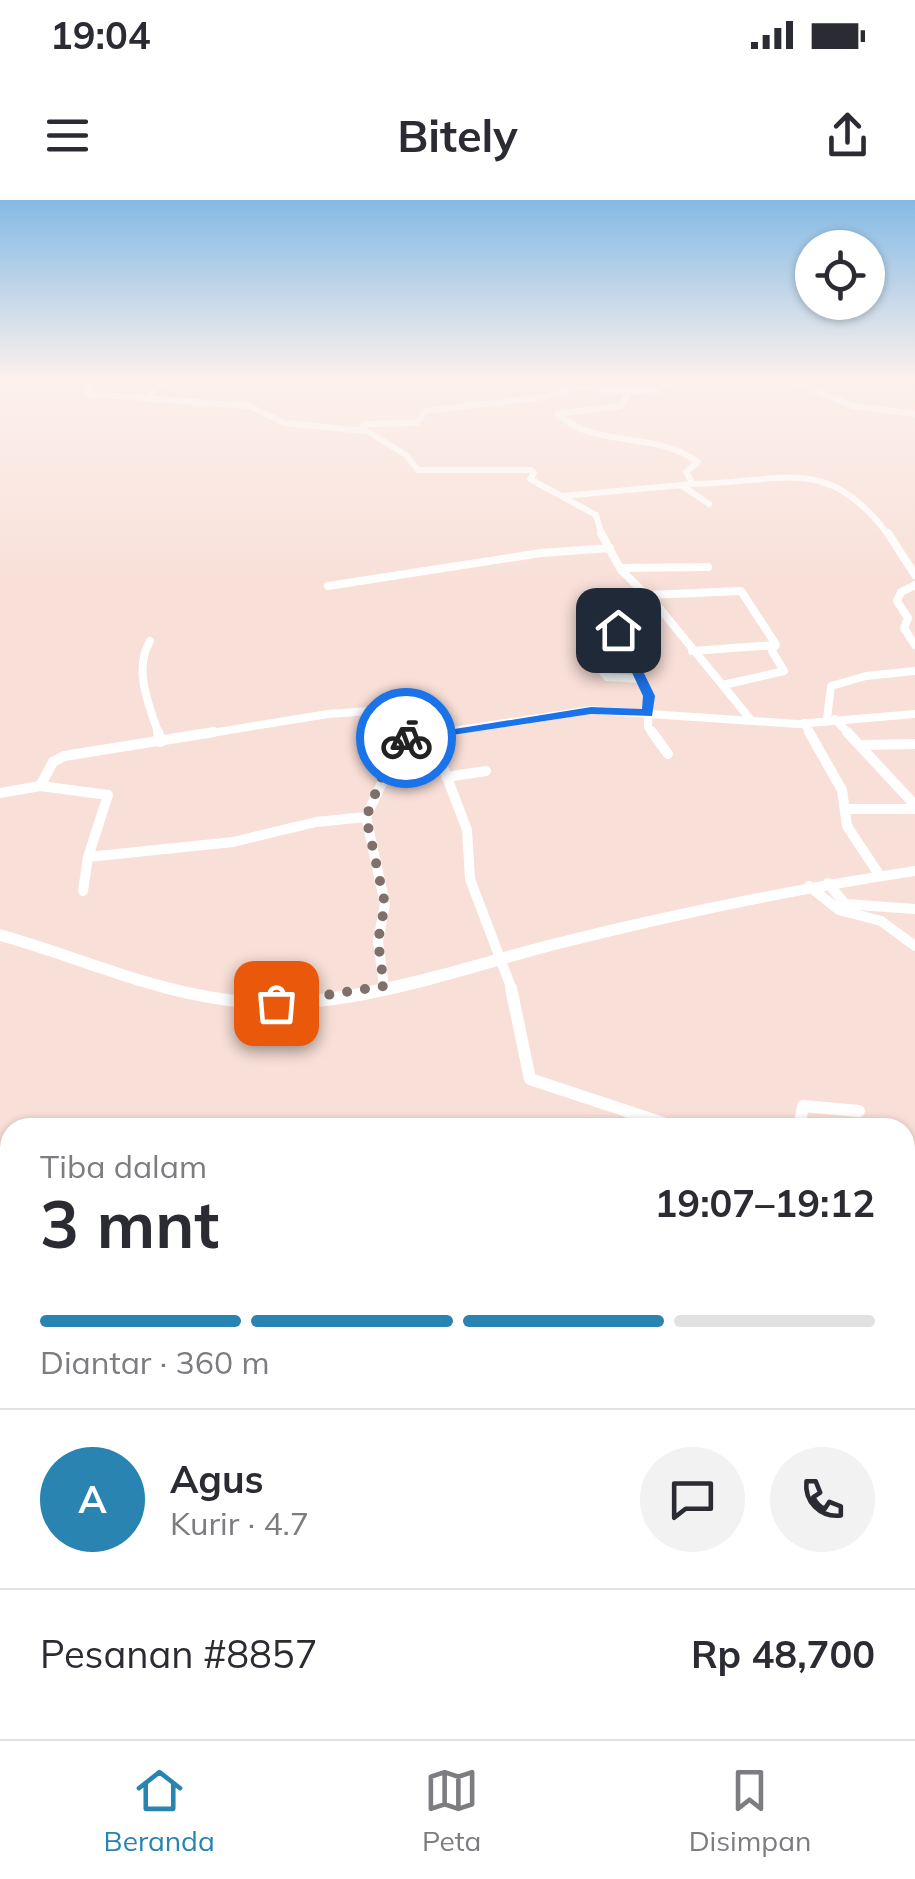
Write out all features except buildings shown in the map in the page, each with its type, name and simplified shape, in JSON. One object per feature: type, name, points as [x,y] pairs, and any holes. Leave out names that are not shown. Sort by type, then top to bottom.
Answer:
[{"type":"highway","points":[[0,935],[154,987],[276,1003],[384,986],[722,904],[915,871]]},
{"type":"street","points":[[402,452],[418,470],[531,470],[534,473],[530,479],[596,515],[602,538],[620,568],[648,595],[751,720]]},
{"type":"street","points":[[685,452],[698,462],[686,472],[689,485],[708,504]]},
{"type":"street","points":[[562,496],[689,485],[827,480],[862,504],[891,535],[915,575]]},
{"type":"street","points":[[328,586],[518,556],[610,548]]},
{"type":"street","points":[[620,568],[708,566]]},
{"type":"street","points":[[915,585],[901,592],[898,601],[908,620],[904,628],[915,645]]},
{"type":"street","points":[[648,595],[740,590],[776,644]]},
{"type":"street","points":[[624,616],[618,630],[649,696],[651,734],[668,754]]},
{"type":"street","points":[[150,640],[143,652],[144,672],[161,742]]},
{"type":"street","points":[[692,651],[776,644]]},
{"type":"street","points":[[723,685],[784,672],[772,652],[776,644]]},
{"type":"street","points":[[598,665],[608,677],[641,679]]},
{"type":"street","points":[[831,719],[831,686],[866,676],[914,672]]},
{"type":"street","points":[[40,786],[57,759],[328,714],[380,710],[386,712],[402,738]]},
{"type":"street","points":[[402,738],[591,710],[804,723],[915,714]]},
{"type":"street","points":[[831,719],[863,745],[911,795],[915,807],[846,809]]},
{"type":"street","points":[[804,723],[837,781],[847,826],[880,876]]},
{"type":"street","points":[[431,736],[466,830],[470,880],[502,958],[526,1040],[530,1079],[648,1118]]},
{"type":"street","points":[[384,986],[378,941],[385,904],[366,817],[386,764],[402,738]]},
{"type":"street","points":[[863,745],[915,744]]},
{"type":"street","points":[[446,777],[486,771]]},
{"type":"street","points":[[0,793],[40,786],[107,794],[108,803],[88,857],[83,890]]},
{"type":"street","points":[[88,857],[233,842],[316,822],[366,817]]},
{"type":"street","points":[[819,885],[844,904],[915,909]]},
{"type":"street","points":[[819,885],[839,910],[881,921],[915,946]]},
{"type":"street","points":[[801,1118],[803,1106],[859,1111]]},
{"type":"way so far","points":[[276,1003],[384,986],[378,936],[385,904],[366,817],[386,764],[402,738],[406,738]]},
{"type":"route","points":[[406,738],[591,710],[648,714],[649,696],[618,630]]}]
